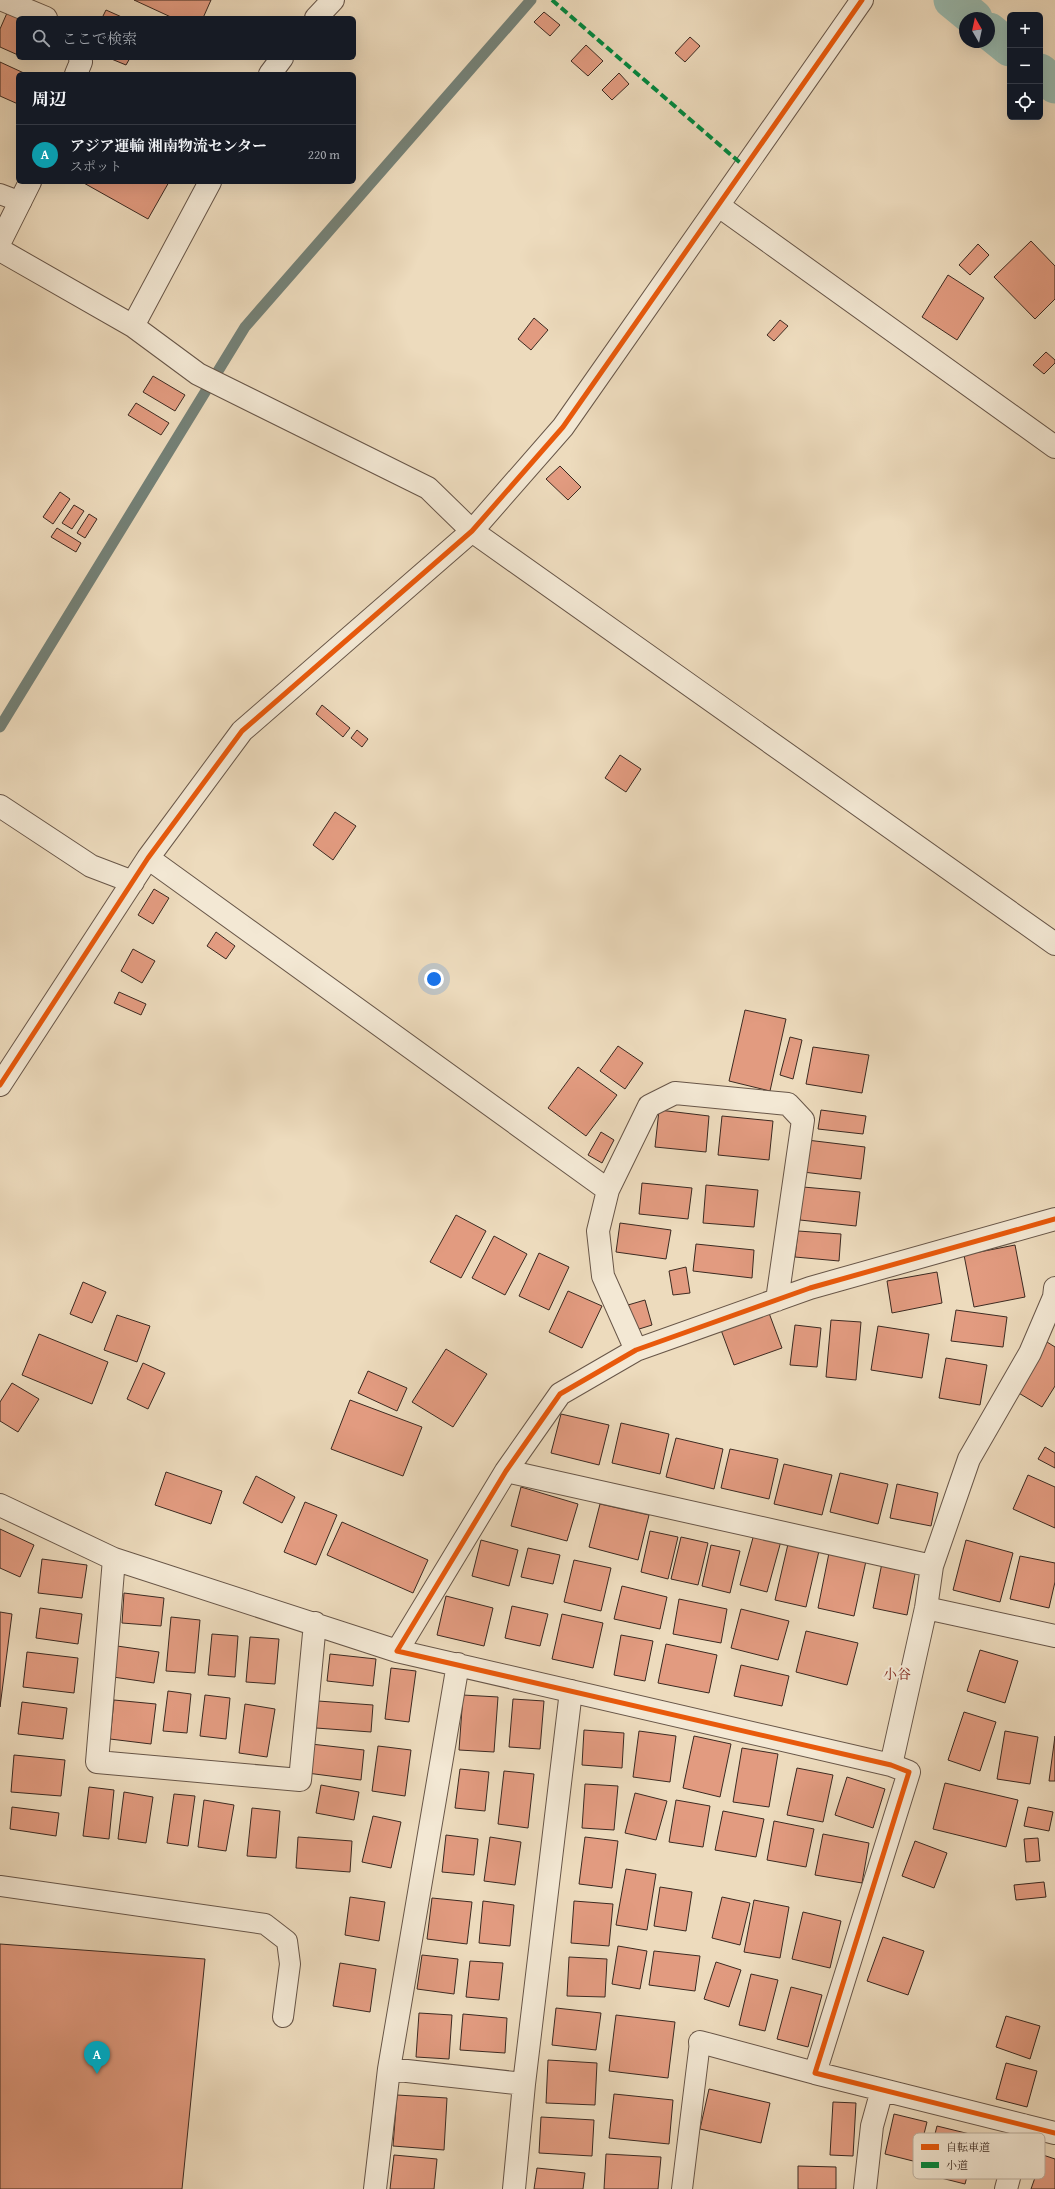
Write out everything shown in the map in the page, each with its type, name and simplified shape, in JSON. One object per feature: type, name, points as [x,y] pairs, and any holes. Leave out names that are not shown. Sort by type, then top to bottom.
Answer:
[{"type":"street","points":[[3,0],[41,16]]},
{"type":"street","points":[[318,16],[333,0]]},
{"type":"street","points":[[0,1085],[148,858],[242,731],[472,531],[563,427],[862,0]]},
{"type":"street","points":[[77,72],[80,60]]},
{"type":"street","points":[[272,72],[280,60]]},
{"type":"street","points":[[0,242],[29,184]]},
{"type":"street","points":[[133,326],[209,184]]},
{"type":"street","points":[[719,206],[1055,447]]},
{"type":"street","points":[[0,250],[133,326],[198,374],[428,488],[472,531],[1055,944]]},
{"type":"street","points":[[0,806],[91,866],[133,882]]},
{"type":"street","points":[[148,858],[608,1190]]},
{"type":"street","points":[[636,1350],[603,1276],[598,1231],[608,1190],[649,1106],[675,1093],[788,1104],[803,1120],[777,1300]]},
{"type":"street","points":[[398,1651],[506,1470],[560,1394],[636,1350],[810,1288],[1055,1219]]},
{"type":"street","points":[[892,1766],[926,1608],[932,1566],[969,1460],[1030,1353],[1054,1297],[1055,1288]]},
{"type":"street","points":[[506,1470],[932,1566]]},
{"type":"street","points":[[0,1505],[114,1559],[398,1651],[892,1766],[910,1772],[815,2073]]},
{"type":"street","points":[[114,1559],[97,1762],[300,1780],[315,1624]]},
{"type":"street","points":[[926,1608],[1055,1636]]},
{"type":"street","points":[[375,2189],[390,2069],[458,1664]]},
{"type":"street","points":[[514,2189],[524,2084],[571,1691]]},
{"type":"street","points":[[700,2042],[815,2073],[1055,2133]]},
{"type":"street","points":[[390,2069],[524,2084]]},
{"type":"street","points":[[865,2189],[872,2126],[882,2090]]},
{"type":"street","points":[[1021,2133],[1023,2125]]},
{"type":"street","points":[[1006,2189],[1009,2179]]},
{"type":"lane","points":[[0,194],[21,202]]},
{"type":"lane","points":[[0,1886],[265,1924],[287,1941],[290,1964],[283,2017]]},
{"type":"lane","points":[[682,2189],[700,2042]]},
{"type":"building","points":[[134,0],[211,0],[204,16],[169,16]]},
{"type":"building","points":[[106,10],[120,16],[103,16]]},
{"type":"building","points":[[544,12],[560,25],[550,36],[534,22]]},
{"type":"building","points":[[7,13],[16,17],[16,54],[0,47],[0,29]]},
{"type":"building","points":[[690,37],[700,46],[685,62],[675,53]]},
{"type":"building","points":[[586,45],[603,61],[588,76],[571,61]]},
{"type":"building","points":[[114,60],[129,60],[126,65]]},
{"type":"building","points":[[0,62],[22,72],[16,72],[16,103],[0,96]]},
{"type":"building","points":[[619,73],[629,84],[612,100],[602,90]]},
{"type":"building","points":[[86,184],[168,184],[148,219]]},
{"type":"building","points":[[1031,241],[1055,266],[1055,299],[1035,319],[994,277]]},
{"type":"building","points":[[978,244],[989,255],[970,275],[959,265]]},
{"type":"building","points":[[948,275],[984,298],[957,340],[922,317]]},
{"type":"building","points":[[534,318],[548,330],[531,350],[518,339]]},
{"type":"building","points":[[780,320],[788,326],[774,341],[767,335]]},
{"type":"building","points":[[1046,352],[1055,360],[1055,363],[1044,374],[1033,365]]},
{"type":"building","points":[[153,376],[185,395],[175,411],[143,392]]},
{"type":"building","points":[[136,403],[169,423],[161,435],[128,415]]},
{"type":"building","points":[[560,466],[581,487],[568,500],[546,479]]},
{"type":"building","points":[[60,492],[70,499],[53,524],[43,517]]},
{"type":"building","points":[[74,505],[84,511],[72,529],[62,523]]},
{"type":"building","points":[[89,514],[97,519],[85,538],[77,533]]},
{"type":"building","points":[[57,528],[81,543],[76,552],[51,537]]},
{"type":"building","points":[[322,705],[350,728],[343,737],[316,714]]},
{"type":"building","points":[[357,730],[368,739],[362,747],[351,738]]},
{"type":"building","points":[[620,755],[641,769],[626,792],[605,778]]},
{"type":"building","points":[[335,812],[356,826],[333,860],[313,845]]},
{"type":"building","points":[[154,889],[169,898],[153,924],[138,915]]},
{"type":"building","points":[[216,932],[235,946],[226,959],[207,946]]},
{"type":"building","points":[[133,949],[155,961],[142,983],[121,971]]},
{"type":"building","points":[[119,992],[146,1004],[141,1015],[114,1003]]},
{"type":"building","points":[[745,1010],[786,1019],[770,1091],[729,1081]]},
{"type":"building","points":[[790,1037],[802,1040],[793,1079],[780,1075]]},
{"type":"building","points":[[618,1046],[643,1063],[625,1089],[600,1071]]},
{"type":"building","points":[[813,1047],[869,1055],[862,1093],[806,1084]]},
{"type":"building","points":[[578,1067],[617,1095],[586,1136],[548,1108]]},
{"type":"building","points":[[659,1110],[709,1116],[706,1152],[655,1147]]},
{"type":"building","points":[[821,1110],[866,1116],[863,1134],[818,1129]]},
{"type":"building","points":[[722,1116],[773,1121],[769,1160],[718,1155]]},
{"type":"building","points":[[601,1132],[614,1140],[602,1163],[588,1155]]},
{"type":"building","points":[[807,1140],[865,1147],[861,1179],[803,1172]]},
{"type":"building","points":[[642,1183],[692,1188],[688,1219],[639,1214]]},
{"type":"building","points":[[706,1185],[758,1190],[754,1227],[703,1223]]},
{"type":"building","points":[[803,1187],[860,1192],[856,1226],[800,1220]]},
{"type":"building","points":[[456,1215],[486,1231],[461,1278],[430,1262]]},
{"type":"building","points":[[620,1223],[671,1230],[666,1259],[616,1252]]},
{"type":"building","points":[[798,1231],[841,1234],[839,1261],[795,1257]]},
{"type":"building","points":[[494,1236],[527,1254],[505,1295],[472,1278]]},
{"type":"building","points":[[696,1244],[754,1250],[752,1278],[693,1271]]},
{"type":"building","points":[[1015,1245],[1025,1297],[974,1307],[964,1255]]},
{"type":"building","points":[[539,1253],[569,1267],[549,1310],[519,1296]]},
{"type":"building","points":[[686,1267],[690,1293],[673,1295],[669,1271]]},
{"type":"building","points":[[937,1272],[942,1303],[892,1313],[887,1281]]},
{"type":"building","points":[[83,1282],[106,1292],[92,1323],[70,1314]]},
{"type":"building","points":[[568,1291],[602,1306],[582,1348],[549,1332]]},
{"type":"building","points":[[645,1300],[652,1325],[636,1330],[628,1305]]},
{"type":"building","points":[[956,1310],[1007,1317],[1003,1347],[951,1341]]},
{"type":"building","points":[[769,1313],[782,1348],[734,1365],[721,1330]]},
{"type":"building","points":[[117,1315],[150,1326],[137,1362],[104,1350]]},
{"type":"building","points":[[831,1320],[861,1322],[856,1380],[826,1377]]},
{"type":"building","points":[[795,1325],[821,1328],[817,1367],[790,1365]]},
{"type":"building","points":[[878,1326],[929,1334],[922,1378],[871,1370]]},
{"type":"building","points":[[39,1334],[108,1362],[92,1404],[22,1375]]},
{"type":"building","points":[[1047,1342],[1055,1347],[1055,1386],[1042,1407],[1017,1392]]},
{"type":"building","points":[[446,1349],[487,1374],[453,1427],[412,1402]]},
{"type":"building","points":[[946,1358],[987,1365],[980,1405],[939,1398]]},
{"type":"building","points":[[143,1363],[165,1373],[148,1409],[127,1399]]},
{"type":"building","points":[[368,1371],[407,1388],[397,1411],[358,1393]]},
{"type":"building","points":[[12,1383],[39,1399],[18,1432],[0,1421],[0,1402]]},
{"type":"building","points":[[350,1400],[422,1427],[403,1476],[331,1449]]},
{"type":"building","points":[[561,1414],[609,1425],[599,1465],[551,1453]]},
{"type":"building","points":[[621,1423],[669,1434],[660,1474],[612,1463]]},
{"type":"building","points":[[676,1438],[723,1449],[714,1489],[666,1477]]},
{"type":"building","points":[[1045,1447],[1055,1453],[1055,1468],[1038,1459]]},
{"type":"building","points":[[730,1449],[778,1459],[769,1499],[721,1488]]},
{"type":"building","points":[[784,1464],[832,1475],[822,1515],[774,1504]]},
{"type":"building","points":[[166,1472],[222,1491],[211,1524],[155,1505]]},
{"type":"building","points":[[840,1473],[888,1484],[878,1524],[830,1512]]},
{"type":"building","points":[[1028,1475],[1055,1487],[1055,1528],[1013,1509]]},
{"type":"building","points":[[256,1476],[295,1497],[282,1523],[243,1503]]},
{"type":"building","points":[[897,1484],[938,1493],[931,1526],[890,1518]]},
{"type":"building","points":[[521,1487],[578,1504],[567,1541],[511,1526]]},
{"type":"building","points":[[305,1502],[337,1515],[316,1565],[284,1552]]},
{"type":"building","points":[[600,1504],[649,1515],[638,1560],[589,1547]]},
{"type":"building","points":[[342,1522],[428,1560],[413,1593],[327,1555]]},
{"type":"building","points":[[0,1529],[34,1545],[20,1577],[0,1568]]},
{"type":"building","points":[[650,1531],[678,1537],[668,1579],[641,1572]]},
{"type":"building","points":[[754,1534],[781,1541],[767,1592],[740,1585]]},
{"type":"building","points":[[681,1537],[708,1543],[698,1585],[671,1579]]},
{"type":"building","points":[[481,1540],[518,1550],[509,1586],[472,1576]]},
{"type":"building","points":[[966,1540],[1013,1553],[1000,1602],[953,1590]]},
{"type":"building","points":[[788,1544],[819,1551],[806,1607],[775,1600]]},
{"type":"building","points":[[711,1545],[740,1551],[730,1593],[702,1586]]},
{"type":"building","points":[[528,1548],[560,1555],[553,1584],[521,1577]]},
{"type":"building","points":[[829,1553],[866,1561],[854,1616],[818,1608]]},
{"type":"building","points":[[1020,1556],[1055,1563],[1055,1582],[1049,1608],[1010,1599]]},
{"type":"building","points":[[42,1559],[87,1565],[82,1598],[38,1593]]},
{"type":"building","points":[[574,1560],[611,1568],[601,1611],[564,1602]]},
{"type":"building","points":[[882,1563],[916,1569],[907,1615],[873,1608]]},
{"type":"building","points":[[622,1586],[667,1597],[660,1629],[614,1619]]},
{"type":"building","points":[[124,1593],[164,1598],[161,1626],[122,1623]]},
{"type":"building","points":[[446,1596],[493,1608],[484,1646],[437,1635]]},
{"type":"building","points":[[679,1599],[727,1609],[721,1643],[673,1634]]},
{"type":"building","points":[[512,1606],[548,1614],[540,1646],[505,1638]]},
{"type":"building","points":[[40,1608],[82,1614],[78,1644],[36,1638]]},
{"type":"building","points":[[741,1609],[789,1621],[778,1660],[731,1648]]},
{"type":"building","points":[[0,1612],[12,1614],[0,1707]]},
{"type":"building","points":[[562,1614],[603,1623],[593,1668],[552,1659]]},
{"type":"building","points":[[171,1617],[200,1620],[195,1673],[166,1671]]},
{"type":"building","points":[[806,1631],[858,1643],[847,1685],[796,1672]]},
{"type":"building","points":[[212,1634],[238,1636],[235,1677],[208,1675]]},
{"type":"building","points":[[621,1635],[653,1641],[645,1681],[614,1675]]},
{"type":"building","points":[[250,1637],[279,1639],[275,1684],[246,1682]]},
{"type":"building","points":[[666,1644],[717,1655],[709,1693],[658,1683]]},
{"type":"building","points":[[117,1646],[159,1652],[154,1683],[113,1677]]},
{"type":"building","points":[[980,1650],[1018,1661],[1005,1703],[967,1691]]},
{"type":"building","points":[[27,1652],[78,1658],[74,1693],[23,1687]]},
{"type":"building","points":[[330,1654],[376,1659],[373,1686],[327,1681]]},
{"type":"building","points":[[741,1665],[789,1676],[782,1706],[734,1696]]},
{"type":"building","points":[[391,1668],[416,1671],[409,1722],[385,1719]]},
{"type":"building","points":[[168,1691],[191,1694],[187,1733],[163,1731]]},
{"type":"building","points":[[205,1695],[230,1698],[226,1739],[200,1736]]},
{"type":"building","points":[[463,1695],[498,1697],[494,1752],[459,1750]]},
{"type":"building","points":[[513,1699],[544,1701],[540,1749],[509,1747]]},
{"type":"building","points":[[114,1700],[156,1704],[151,1744],[110,1739]]},
{"type":"building","points":[[318,1701],[373,1705],[371,1732],[316,1728]]},
{"type":"building","points":[[22,1702],[67,1708],[63,1739],[18,1734]]},
{"type":"building","points":[[245,1704],[275,1709],[267,1757],[239,1753]]},
{"type":"building","points":[[964,1712],[996,1722],[980,1771],[948,1760]]},
{"type":"building","points":[[584,1730],[624,1733],[622,1768],[582,1765]]},
{"type":"building","points":[[639,1731],[676,1736],[670,1782],[633,1777]]},
{"type":"building","points":[[1005,1731],[1038,1737],[1030,1784],[997,1779]]},
{"type":"building","points":[[694,1736],[731,1744],[720,1797],[683,1788]]},
{"type":"building","points":[[1055,1736],[1055,1781],[1049,1781]]},
{"type":"building","points":[[311,1744],[364,1750],[361,1780],[307,1773]]},
{"type":"building","points":[[378,1746],[411,1750],[405,1796],[372,1791]]},
{"type":"building","points":[[742,1748],[778,1754],[769,1807],[733,1802]]},
{"type":"building","points":[[14,1755],[65,1760],[61,1796],[11,1792]]},
{"type":"building","points":[[797,1768],[833,1775],[823,1822],[787,1815]]},
{"type":"building","points":[[460,1769],[489,1772],[485,1811],[455,1808]]},
{"type":"building","points":[[504,1771],[534,1774],[528,1828],[498,1824]]},
{"type":"building","points":[[847,1777],[885,1789],[873,1828],[835,1815]]},
{"type":"building","points":[[945,1783],[1018,1800],[1006,1847],[933,1829]]},
{"type":"building","points":[[585,1784],[618,1786],[614,1830],[582,1828]]},
{"type":"building","points":[[321,1785],[359,1792],[354,1820],[316,1813]]},
{"type":"building","points":[[89,1787],[114,1790],[109,1839],[83,1836]]},
{"type":"building","points":[[124,1792],[153,1797],[146,1843],[118,1839]]},
{"type":"building","points":[[635,1793],[667,1801],[656,1840],[625,1833]]},
{"type":"building","points":[[174,1794],[195,1796],[188,1846],[167,1843]]},
{"type":"building","points":[[204,1800],[234,1805],[226,1851],[198,1847]]},
{"type":"building","points":[[676,1800],[710,1806],[703,1847],[669,1842]]},
{"type":"building","points":[[12,1807],[59,1813],[56,1836],[10,1829]]},
{"type":"building","points":[[1028,1807],[1053,1812],[1049,1831],[1024,1826]]},
{"type":"building","points":[[252,1808],[280,1811],[276,1858],[247,1856]]},
{"type":"building","points":[[723,1811],[764,1819],[756,1857],[715,1850]]},
{"type":"building","points":[[373,1816],[401,1822],[391,1868],[362,1862]]},
{"type":"building","points":[[774,1821],[814,1829],[806,1867],[767,1860]]},
{"type":"building","points":[[823,1834],[869,1843],[862,1883],[815,1875]]},
{"type":"building","points":[[446,1835],[478,1839],[474,1875],[442,1872]]},
{"type":"building","points":[[298,1837],[352,1841],[350,1872],[296,1868]]},
{"type":"building","points":[[490,1837],[521,1842],[515,1885],[484,1881]]},
{"type":"building","points":[[585,1837],[618,1841],[612,1888],[579,1884]]},
{"type":"building","points":[[1038,1838],[1040,1861],[1026,1862],[1024,1839]]},
{"type":"building","points":[[915,1841],[947,1853],[934,1888],[902,1876]]},
{"type":"building","points":[[626,1869],[656,1874],[647,1930],[616,1925]]},
{"type":"building","points":[[1044,1882],[1046,1897],[1016,1900],[1014,1885]]},
{"type":"building","points":[[660,1887],[692,1892],[686,1931],[654,1926]]},
{"type":"building","points":[[350,1897],[385,1902],[379,1941],[345,1935]]},
{"type":"building","points":[[722,1897],[750,1903],[740,1945],[712,1938]]},
{"type":"building","points":[[432,1898],[472,1902],[467,1944],[427,1939]]},
{"type":"building","points":[[754,1900],[789,1907],[780,1958],[744,1952]]},
{"type":"building","points":[[483,1901],[514,1905],[510,1946],[479,1943]]},
{"type":"building","points":[[574,1901],[613,1904],[609,1946],[571,1943]]},
{"type":"building","points":[[803,1912],[841,1921],[830,1968],[792,1959]]},
{"type":"building","points":[[883,1937],[924,1951],[908,1995],[867,1981]]},
{"type":"building","points":[[0,1944],[205,1959],[182,2189],[0,2189]]},
{"type":"building","points":[[618,1946],[647,1951],[640,1989],[612,1984]]},
{"type":"building","points":[[654,1951],[700,1956],[695,1991],[649,1985]]},
{"type":"building","points":[[422,1955],[458,1959],[454,1994],[417,1989]]},
{"type":"building","points":[[569,1957],[607,1959],[605,1997],[567,1996]]},
{"type":"building","points":[[470,1961],[503,1963],[499,2000],[466,1997]]},
{"type":"building","points":[[716,1962],[741,1970],[729,2007],[704,1999]]},
{"type":"building","points":[[340,1963],[376,1969],[370,2012],[333,2006]]},
{"type":"building","points":[[751,1974],[778,1980],[765,2031],[739,2025]]},
{"type":"building","points":[[791,1987],[822,1995],[808,2047],[777,2039]]},
{"type":"building","points":[[556,2008],[601,2013],[596,2050],[552,2045]]},
{"type":"building","points":[[419,2013],[452,2015],[449,2059],[416,2057]]},
{"type":"building","points":[[463,2014],[507,2018],[505,2053],[460,2050]]},
{"type":"building","points":[[616,2015],[675,2022],[668,2078],[609,2071]]},
{"type":"building","points":[[1006,2016],[1040,2026],[1030,2059],[996,2047]]},
{"type":"building","points":[[548,2060],[597,2063],[595,2105],[546,2103]]},
{"type":"building","points":[[1006,2063],[1037,2071],[1027,2107],[996,2099]]},
{"type":"building","points":[[709,2089],[770,2103],[761,2143],[700,2129]]},
{"type":"building","points":[[614,2094],[673,2100],[669,2144],[609,2138]]},
{"type":"building","points":[[397,2095],[447,2098],[444,2150],[393,2146]]},
{"type":"building","points":[[833,2102],[856,2103],[853,2156],[830,2155]]},
{"type":"building","points":[[894,2114],[927,2122],[924,2133],[913,2133],[913,2161],[885,2154]]},
{"type":"building","points":[[541,2117],[594,2120],[592,2156],[539,2153]]},
{"type":"building","points":[[937,2126],[966,2133],[935,2133]]},
{"type":"building","points":[[606,2154],[661,2157],[658,2189],[604,2189]]},
{"type":"building","points":[[394,2155],[437,2159],[434,2189],[390,2189]]},
{"type":"building","points":[[1045,2156],[1055,2159],[1055,2189],[1031,2189],[1035,2179],[1045,2179]]},
{"type":"building","points":[[798,2166],[836,2167],[836,2189],[798,2189]]},
{"type":"building","points":[[537,2168],[585,2173],[583,2189],[534,2189]]},
{"type":"building","points":[[945,2179],[966,2179],[965,2184]]},
{"type":"waterway","points":[[0,727],[245,327],[531,0]]},
{"type":"waterway","points":[[952,0],[967,12]]},
{"type":"waterway","points":[[995,36],[1007,46]]},
{"type":"waterway","points":[[1043,75],[1055,85]]},
{"type":"marked path","points":[[552,0],[745,167]]},
{"type":"cycle path","points":[[0,1085],[148,858],[242,731],[472,531],[563,427],[862,0]]},
{"type":"cycle path","points":[[1055,1219],[810,1288],[636,1350],[560,1394],[506,1471],[397,1651],[891,1765],[909,1772],[815,2073],[1055,2133]]},
{"type":"place","name":"アジア運輸 湘南物流センター","points":[[97,2074]]},
{"type":"district","name":"小谷","points":[[897,1674]]}]
